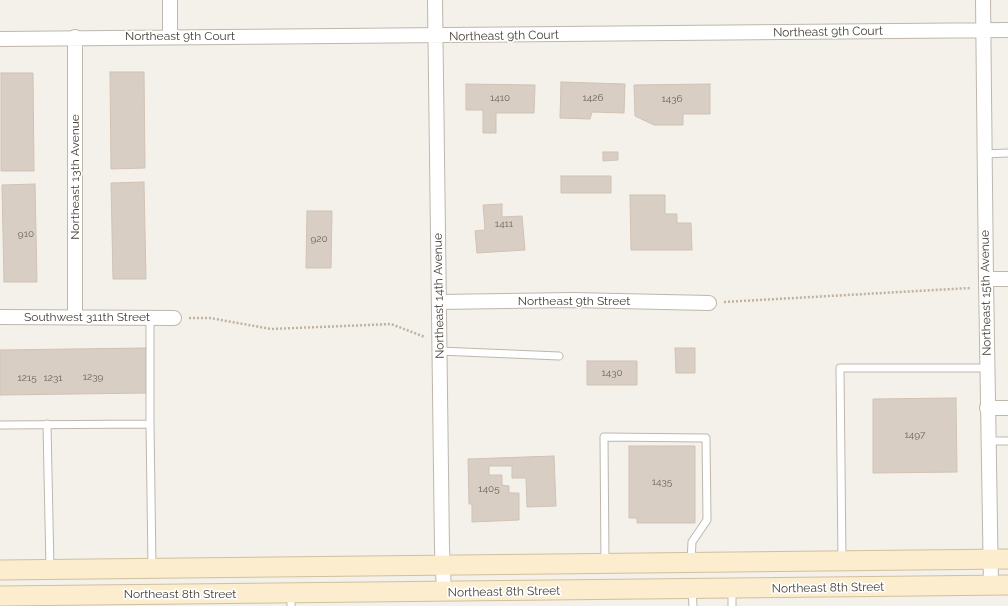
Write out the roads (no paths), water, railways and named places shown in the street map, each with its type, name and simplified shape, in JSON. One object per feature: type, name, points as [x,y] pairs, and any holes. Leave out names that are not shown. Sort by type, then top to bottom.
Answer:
[{"type":"main road","points":[[0,570],[152,567],[999,559]]},
{"type":"main road","points":[[691,562],[692,598]]},
{"type":"main road","points":[[731,562],[732,598]]},
{"type":"main road","name":"Northeast 8th Street","points":[[0,596],[291,600],[444,592],[732,598],[1000,586]]},
{"type":"street","points":[[170,0],[170,36]]},
{"type":"street","name":"Northeast 14th Avenue","points":[[435,0],[442,564],[444,592]]},
{"type":"street","name":"Northeast 15th Avenue","points":[[983,0],[987,408],[988,441],[999,559],[1000,586]]},
{"type":"street","name":"Northeast 9th Court","points":[[0,39],[170,36],[436,36],[1008,30]]},
{"type":"street","name":"Northeast 13th Avenue","points":[[75,38],[75,317]]},
{"type":"street","points":[[986,283],[1008,280]]},
{"type":"street","name":"Northeast 9th Street","points":[[439,302],[572,300],[709,303]]},
{"type":"street","name":"Southwest 311th Street","points":[[0,317],[174,318]]},
{"type":"street","points":[[987,408],[1008,408]]},
{"type":"lane","points":[[984,154],[1008,153]]},
{"type":"lane","points":[[150,318],[152,567]]},
{"type":"lane","points":[[440,347],[559,356]]},
{"type":"lane","points":[[842,561],[840,368],[987,368]]},
{"type":"lane","points":[[47,424],[50,569]]},
{"type":"lane","points":[[0,425],[150,424]]},
{"type":"lane","points":[[605,563],[604,437],[706,438],[707,520],[692,542],[691,562]]},
{"type":"lane","points":[[988,441],[1008,441]]}]
